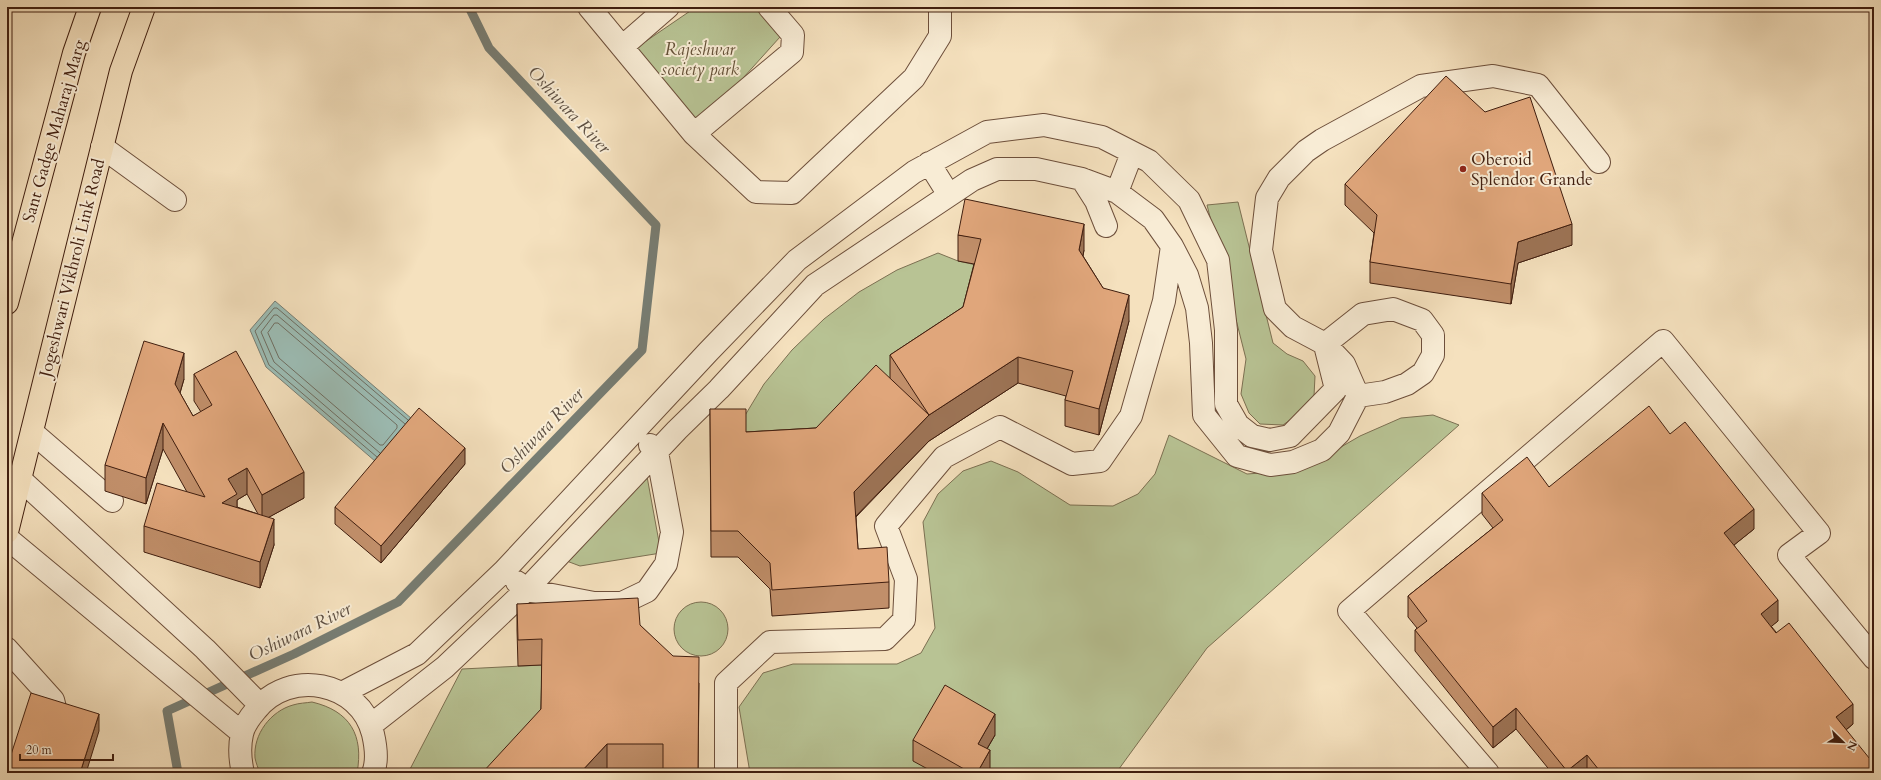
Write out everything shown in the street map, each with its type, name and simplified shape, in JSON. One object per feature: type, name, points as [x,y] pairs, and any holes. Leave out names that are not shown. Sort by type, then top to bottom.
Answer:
[{"type":"main road","name":"Sant Gadge Maharaj Marg","points":[[7,303],[12,262],[74,53],[90,7]]},
{"type":"main road","name":"Jogeshwari Vikhroli Link Road","points":[[7,532],[121,71],[144,7]]},
{"type":"street","points":[[589,7],[694,134],[756,192],[792,192],[914,78],[940,36],[940,7]]},
{"type":"street","points":[[622,47],[668,7]]},
{"type":"street","points":[[694,134],[792,52],[793,35],[769,7]]},
{"type":"street","points":[[1358,396],[1344,364],[1324,344],[1293,327],[1275,309],[1261,250],[1267,198],[1279,178],[1292,164],[1322,140],[1421,86],[1493,76],[1538,85],[1599,162]]},
{"type":"street","points":[[342,693],[417,654],[504,571],[708,352],[797,260],[914,172],[987,132],[1044,125],[1102,137],[1149,161],[1189,200],[1218,260],[1226,330],[1226,404],[1238,425],[1252,436],[1270,440],[1290,436],[1336,389],[1324,344]]},
{"type":"street","points":[[102,147],[175,200]]},
{"type":"street","points":[[1116,192],[1132,153]]},
{"type":"street","points":[[929,163],[949,195]]},
{"type":"street","points":[[371,725],[445,667],[526,590],[719,389],[815,285],[972,180],[997,169],[1036,169],[1082,179],[1116,192],[1153,219],[1172,246],[1187,275],[1196,308],[1201,343],[1204,415],[1237,456],[1270,465],[1293,462],[1322,450],[1339,433],[1358,396]]},
{"type":"street","points":[[1082,179],[1096,201],[1106,226]]},
{"type":"street","points":[[726,773],[726,683],[770,642],[885,639],[904,620],[906,579],[886,526],[944,457],[1000,427],[1072,464],[1100,461],[1131,416],[1164,301],[1172,246]]},
{"type":"street","points":[[1187,275],[1218,260]]},
{"type":"street","points":[[1324,344],[1364,314],[1393,310],[1422,320],[1433,335],[1433,354],[1423,372],[1407,384],[1385,392],[1358,396]]},
{"type":"street","points":[[1488,773],[1349,611],[1663,342],[1819,533],[1789,555],[1874,658]]},
{"type":"street","points":[[504,571],[526,590],[594,603],[622,603],[647,591],[666,564],[672,532],[657,452],[635,430]]},
{"type":"street","points":[[32,432],[112,501]]},
{"type":"street","points":[[20,479],[220,664],[253,698],[266,698],[284,689],[304,684],[324,686],[342,693],[359,707],[371,725],[376,746],[373,773]]},
{"type":"street","points":[[7,538],[242,733]]},
{"type":"street","points":[[7,649],[50,696],[55,706],[57,716]]},
{"type":"street","points":[[243,773],[240,755],[242,733],[249,718],[253,698]]},
{"type":"green space","name":"Rajeshwar society park","points":[[696,7],[755,7],[780,37],[698,128],[633,50]]},
{"type":"green space","points":[[1238,202],[1273,343],[1287,354],[1303,361],[1315,376],[1314,396],[1300,413],[1283,425],[1260,424],[1249,413],[1241,394],[1246,359],[1207,205]]},
{"type":"green space","points":[[938,253],[958,261],[981,266],[963,333],[816,454],[746,459],[741,422],[764,384],[792,350],[824,319],[859,292],[897,270]]},
{"type":"green space","points":[[1433,415],[1459,425],[1207,648],[1116,773],[750,773],[739,707],[763,673],[793,664],[897,664],[921,653],[935,628],[923,522],[938,494],[963,471],[991,461],[1018,472],[1070,505],[1113,506],[1138,494],[1155,474],[1169,435],[1247,474],[1288,471],[1322,458],[1360,436],[1401,418]]},
{"type":"green space","points":[[646,471],[661,553],[580,566],[564,560]]},
{"type":"green space","points":[[696,602],[706,602],[716,606],[724,614],[728,624],[728,634],[724,644],[716,652],[706,656],[696,656],[686,652],[678,644],[674,634],[674,624],[678,614],[686,606]]},
{"type":"green space","points":[[542,665],[541,735],[506,773],[408,773],[462,669]]},
{"type":"green space","points":[[312,702],[325,706],[336,712],[345,718],[351,727],[356,736],[358,747],[359,759],[357,773],[260,773],[256,764],[255,749],[260,732],[265,725],[278,712],[285,708],[295,704]]},
{"type":"water","points":[[275,301],[419,425],[383,468],[266,367],[250,330]]},
{"type":"building","name":"Oberoid Splendor Grande","points":[[1446,76],[1485,112],[1530,97],[1572,224],[1518,242],[1511,284],[1370,262],[1377,215],[1345,184]]},
{"type":"building","points":[[965,199],[1084,224],[1079,250],[1103,288],[1129,295],[1099,409],[1065,400],[1073,371],[1018,357],[929,415],[890,355],[963,307],[981,239],[958,235]]},
{"type":"building","points":[[144,341],[184,353],[175,384],[193,416],[212,405],[194,374],[236,351],[304,472],[262,495],[247,468],[228,479],[237,494],[222,503],[274,519],[260,562],[144,526],[157,483],[205,497],[163,423],[146,478],[105,465]]},
{"type":"building","points":[[876,365],[929,415],[854,492],[858,549],[887,547],[889,582],[772,590],[770,563],[738,531],[711,531],[710,409],[746,409],[746,432],[816,428]]},
{"type":"building","points":[[1649,406],[1670,434],[1685,422],[1754,509],[1724,533],[1778,600],[1761,614],[1776,633],[1789,623],[1853,704],[1836,717],[1874,764],[1874,772],[1595,773],[1599,770],[1587,755],[1567,771],[1516,708],[1493,727],[1415,630],[1427,621],[1408,596],[1503,520],[1482,493],[1527,457],[1549,487]]},
{"type":"building","points":[[419,408],[465,448],[381,546],[335,507]]},
{"type":"building","points":[[638,598],[640,625],[673,656],[699,657],[698,773],[663,773],[663,744],[607,744],[580,773],[482,773],[541,709],[542,639],[518,640],[517,604]]},
{"type":"building","points":[[945,685],[995,714],[978,744],[990,750],[977,773],[962,773],[964,769],[913,740]]},
{"type":"building","points":[[31,693],[99,714],[80,773],[13,773],[7,771]]},
{"type":"waterway","name":"Oshiwara River","points":[[178,773],[167,711],[294,654],[398,602],[642,350],[656,225],[489,48],[469,7]]},
{"type":"place","name":"Oberoid Splendor Grande","points":[[1463,169]]}]
